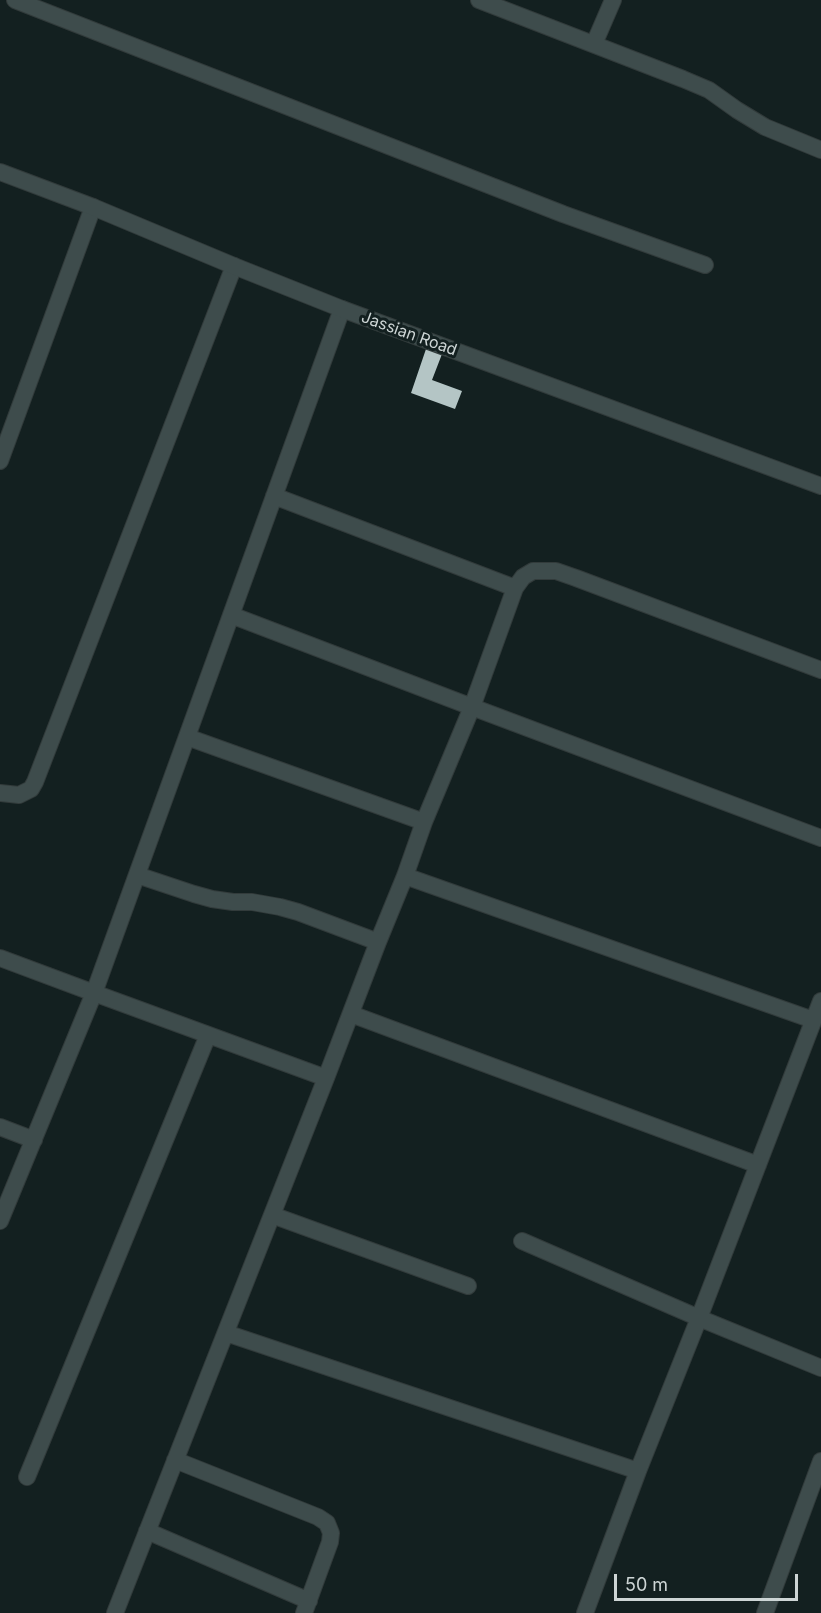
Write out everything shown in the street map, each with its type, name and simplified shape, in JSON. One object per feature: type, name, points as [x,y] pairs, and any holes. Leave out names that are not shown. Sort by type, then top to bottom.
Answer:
[{"type":"street","points":[[15,0],[562,214],[705,265]]},
{"type":"street","points":[[479,0],[709,90],[765,127],[821,150]]},
{"type":"street","points":[[594,44],[613,0]]},
{"type":"street","name":"Jassian Road","points":[[0,172],[93,207],[342,309],[821,486]]},
{"type":"street","points":[[0,460],[93,207]]},
{"type":"street","points":[[0,793],[19,795],[31,789],[35,782],[234,266]]},
{"type":"street","points":[[0,1221],[94,993],[342,309]]},
{"type":"street","points":[[274,496],[515,588]]},
{"type":"street","points":[[115,1613],[405,876],[424,822],[472,707],[515,588],[523,577],[533,571],[556,571],[821,670]]},
{"type":"street","points":[[231,615],[821,838]]},
{"type":"street","points":[[187,737],[424,822]]},
{"type":"street","points":[[137,874],[212,899],[252,902],[289,909],[378,942]]},
{"type":"street","points":[[405,876],[813,1020]]},
{"type":"street","points":[[0,958],[326,1078]]},
{"type":"street","points":[[585,1613],[821,1001]]},
{"type":"street","points":[[351,1014],[758,1165]]},
{"type":"street","points":[[27,1477],[208,1035]]},
{"type":"street","points":[[0,1127],[34,1140]]},
{"type":"street","points":[[272,1215],[468,1286]]},
{"type":"street","points":[[522,1240],[699,1318],[821,1368]]},
{"type":"street","points":[[226,1333],[638,1471]]},
{"type":"street","points":[[147,1531],[307,1607],[330,1542],[332,1533],[327,1523],[318,1517],[175,1460]]},
{"type":"street","points":[[765,1613],[821,1461]]},
{"type":"building","points":[[426,349],[442,354],[432,380],[462,391],[455,409],[411,393]]}]
